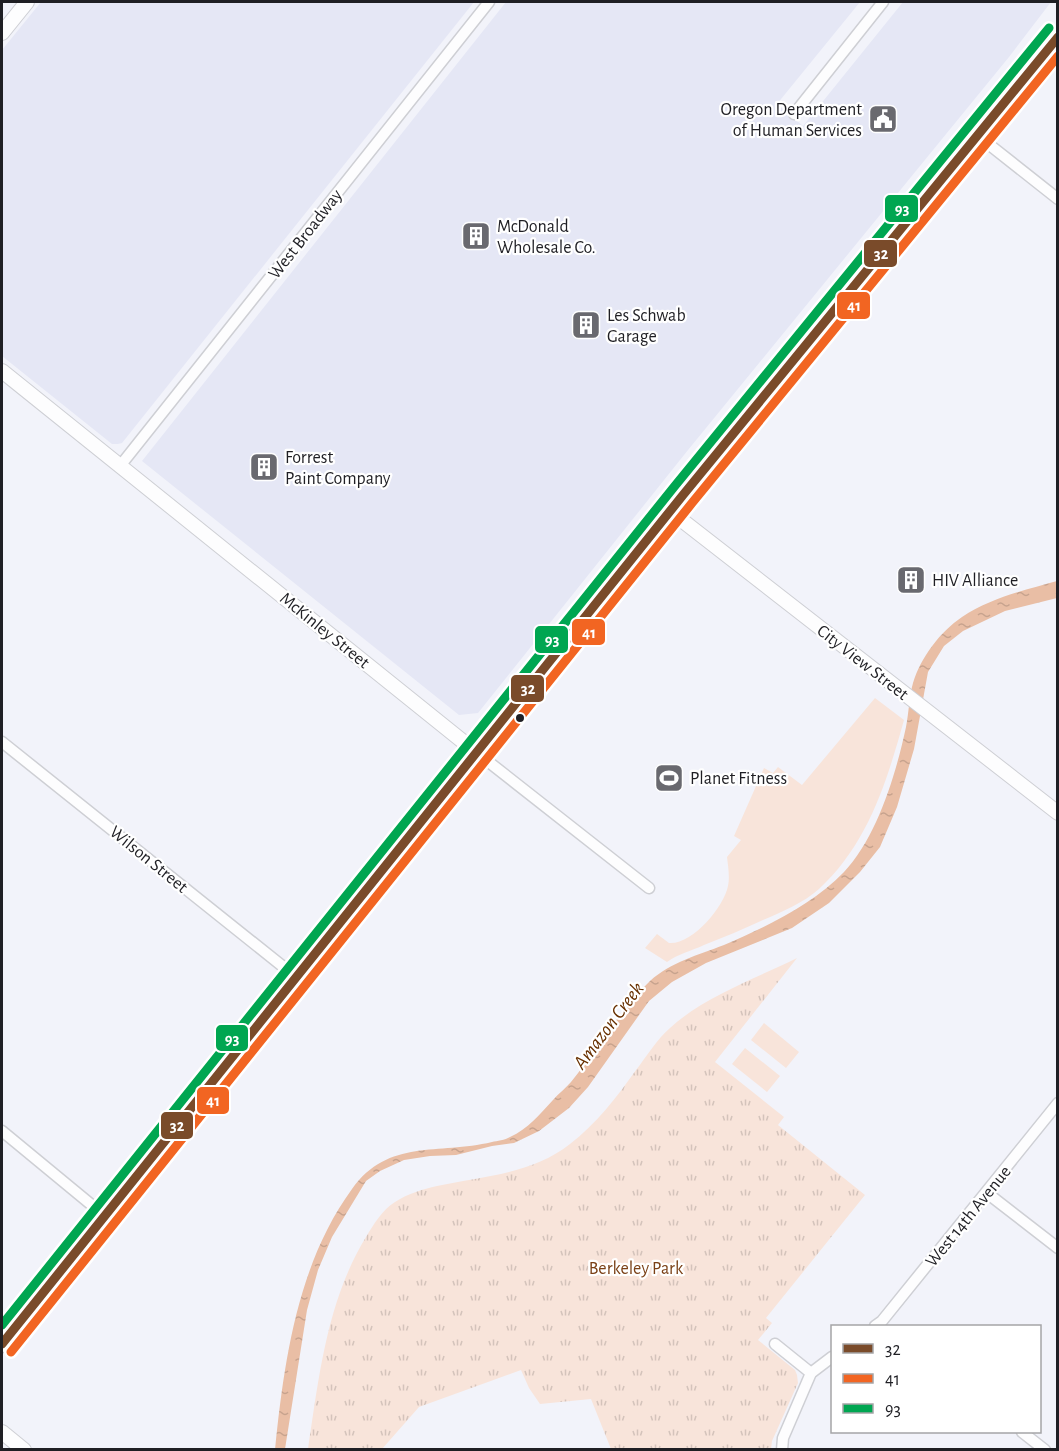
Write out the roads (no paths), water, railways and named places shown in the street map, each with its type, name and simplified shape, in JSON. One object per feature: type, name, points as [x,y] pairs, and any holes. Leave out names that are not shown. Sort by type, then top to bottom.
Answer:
[{"type":"main road","points":[[2,1344],[670,511],[1058,36]]},
{"type":"street","points":[[2,33],[27,2]]},
{"type":"street","name":"West Broadway","points":[[120,466],[489,2]]},
{"type":"street","points":[[794,114],[883,2]]},
{"type":"street","points":[[977,135],[1058,199]]},
{"type":"street","name":"McKinley Street","points":[[2,371],[649,888]]},
{"type":"street","name":"City View Street","points":[[670,511],[1058,813]]},
{"type":"street","name":"Wilson Street","points":[[2,742],[296,977]]},
{"type":"street","name":"West 14th Avenue","points":[[882,1325],[1058,1103]]},
{"type":"street","points":[[2,1131],[105,1216]]},
{"type":"street","points":[[987,1193],[1058,1248]]},
{"type":"street","points":[[775,1344],[811,1373]]},
{"type":"street","points":[[782,1449],[783,1438],[811,1373],[831,1358]]},
{"type":"street","points":[[2,1432],[24,1449]]},
{"type":"street","points":[[1025,1433],[1045,1449]]},
{"type":"water","points":[[1057,581],[1057,598],[1005,611],[963,631],[944,646],[928,672],[914,749],[897,807],[880,847],[860,872],[829,903],[792,928],[706,963],[672,982],[649,1001],[588,1087],[569,1108],[539,1131],[514,1143],[456,1155],[404,1160],[380,1171],[366,1181],[332,1237],[318,1270],[307,1310],[285,1449],[275,1450],[289,1347],[306,1280],[318,1248],[334,1218],[352,1189],[366,1173],[398,1155],[472,1146],[503,1140],[516,1134],[533,1121],[569,1084],[628,1004],[658,974],[772,923],[803,905],[831,884],[856,858],[884,804],[902,745],[916,673],[932,646],[946,630],[973,610],[1008,595]]},
{"type":"place","name":"Oregon Department of Human Services","points":[[883,119]]},
{"type":"place","name":"McDonald Wholesale Co.","points":[[476,236]]},
{"type":"place","name":"Les Schwab Garage","points":[[586,325]]},
{"type":"place","name":"Forrest Paint Company","points":[[264,467]]},
{"type":"place","name":"HIV Alliance","points":[[911,580]]},
{"type":"place","name":"Planet Fitness","points":[[669,778]]},
{"type":"water label","name":"Amazon Creek","points":[[608,1025]]},
{"type":"park label","name":"Berkeley Park","points":[[636,1268]]}]
